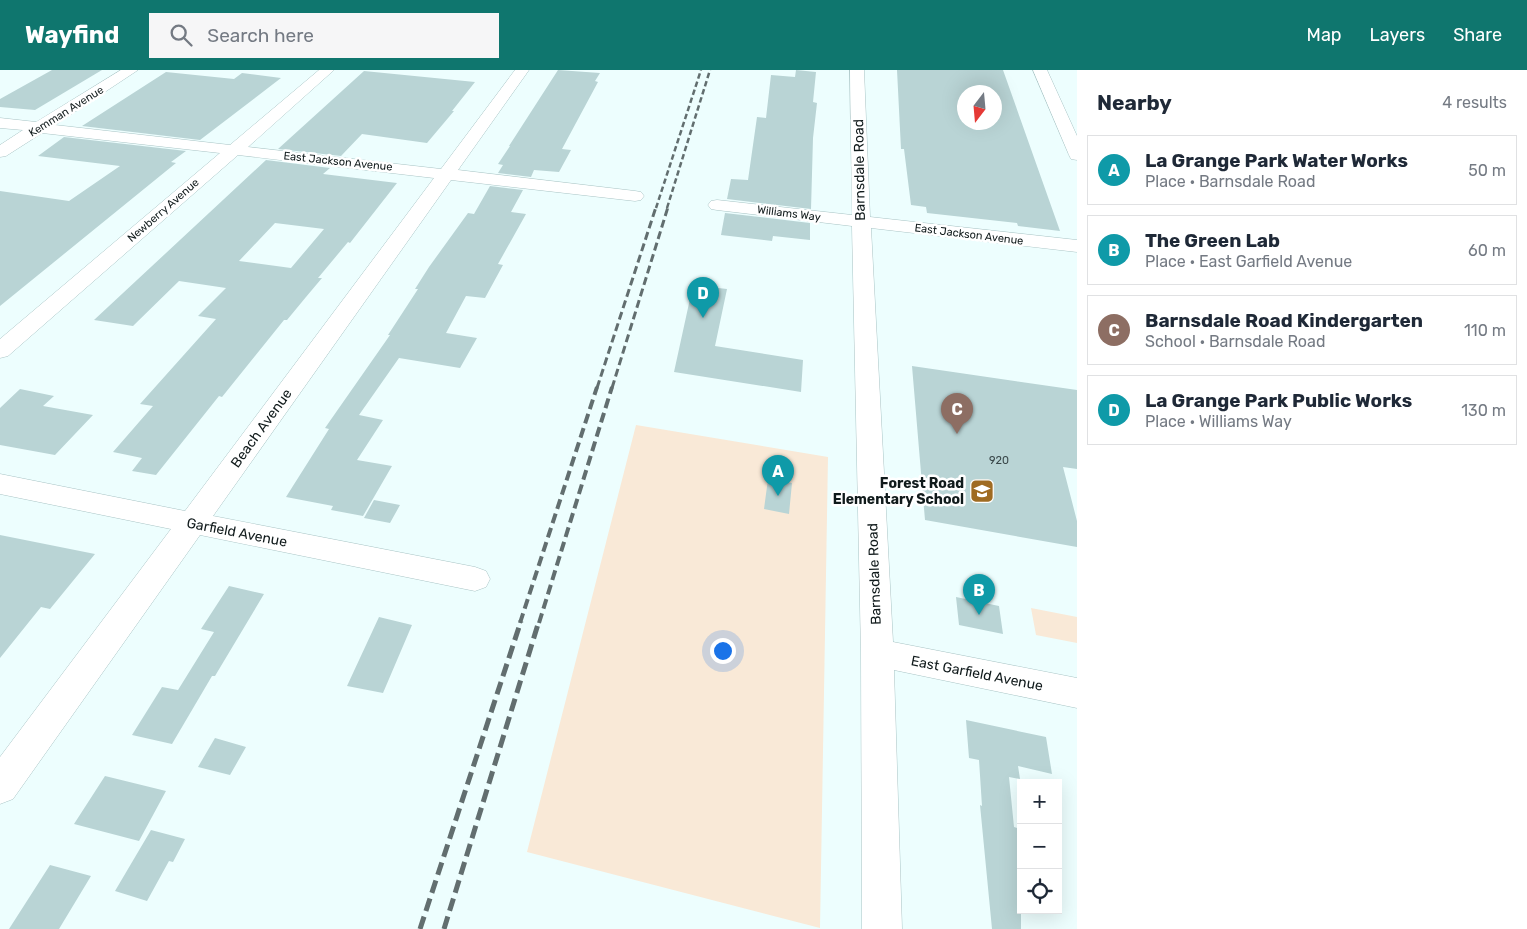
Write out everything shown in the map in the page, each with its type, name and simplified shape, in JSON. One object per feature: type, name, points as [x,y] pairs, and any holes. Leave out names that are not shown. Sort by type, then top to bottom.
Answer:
[{"type":"street","name":"Kemman Avenue","points":[[0,152],[131,70]]},
{"type":"street","name":"Newberry Avenue","points":[[0,351],[326,70]]},
{"type":"street","name":"Beach Avenue","points":[[0,787],[522,70]]},
{"type":"street","name":"Barnsdale Road","points":[[857,70],[877,654],[882,929]]},
{"type":"street","points":[[1040,70],[1077,155]]},
{"type":"street","name":"East Jackson Avenue","points":[[0,123],[635,196]]},
{"type":"street","name":"Williams Way","points":[[717,205],[861,222]]},
{"type":"street","name":"East Jackson Avenue","points":[[861,222],[1077,246]]},
{"type":"street","name":"Garfield Avenue","points":[[0,484],[474,579]]},
{"type":"street","name":"East Garfield Avenue","points":[[877,654],[1077,693]]},
{"type":"shaded area","points":[[636,425],[828,457],[820,928],[527,852]]},
{"type":"shaded area","points":[[1031,608],[1077,617],[1077,643],[1036,635]]},
{"type":"building","points":[[52,70],[102,70],[35,110],[0,107],[0,99]]},
{"type":"building","points":[[558,70],[600,73],[595,81],[598,82],[562,149],[571,150],[559,172],[534,170],[531,177],[498,173],[503,165],[498,164]]},
{"type":"building","points":[[796,70],[816,72],[813,102],[817,103],[813,138],[811,209],[727,199],[731,179],[748,180],[757,117],[766,118],[771,75],[795,77]]},
{"type":"building","points":[[897,70],[1003,70],[1060,231],[1018,226],[1017,223],[927,213],[926,207],[911,205],[904,149],[901,149]]},
{"type":"building","points":[[364,71],[475,82],[427,143],[362,134],[341,156],[278,149]]},
{"type":"building","points":[[166,72],[234,79],[242,73],[281,78],[200,140],[82,126]]},
{"type":"building","points":[[64,137],[186,151],[171,162],[176,163],[0,306],[0,191],[69,201],[120,166],[38,156]]},
{"type":"building","points":[[266,160],[330,168],[323,174],[397,183],[350,243],[348,242],[318,278],[322,278],[287,320],[284,320],[222,397],[219,396],[156,475],[132,471],[142,458],[113,452],[153,406],[140,404],[216,319],[198,316],[226,288],[179,281],[133,326],[94,320]],"holes":[[[275,223],[324,229],[291,268],[239,261]]]},
{"type":"building","points":[[490,186],[523,190],[511,212],[526,214],[498,264],[503,265],[485,298],[466,296],[446,333],[477,338],[460,368],[399,358],[359,415],[383,420],[357,460],[392,466],[363,516],[331,510],[333,506],[286,497],[329,429],[325,428],[390,335],[388,335],[418,289],[415,289],[429,267],[468,213],[474,214]]},
{"type":"building","points":[[725,213],[810,223],[810,240],[773,236],[772,241],[721,235]]},
{"type":"building","points":[[693,285],[727,289],[715,346],[803,360],[801,392],[674,372]]},
{"type":"building","points":[[912,366],[1077,390],[1077,469],[1063,467],[1077,521],[1077,547],[925,520]]},
{"type":"building","points":[[20,389],[54,396],[43,406],[93,415],[55,455],[0,445],[0,408]]},
{"type":"building","points":[[768,479],[792,483],[789,514],[764,509]]},
{"type":"building","points":[[374,500],[400,505],[390,523],[364,518]]},
{"type":"building","points":[[0,535],[95,554],[50,609],[41,607],[0,658]]},
{"type":"building","points":[[229,586],[264,594],[172,744],[132,735],[162,687],[178,690],[214,632],[201,629]]},
{"type":"building","points":[[956,597],[999,606],[1003,634],[959,625]]},
{"type":"building","points":[[379,617],[412,625],[383,693],[347,686]]},
{"type":"building","points":[[966,720],[1046,737],[1052,774],[1018,766],[1020,779],[1009,777],[1014,827],[1017,828],[1017,914],[1021,914],[1021,929],[992,929],[980,805],[982,806],[979,760],[969,758]]},
{"type":"building","points":[[215,738],[246,747],[230,775],[198,767]]},
{"type":"building","points":[[105,776],[166,791],[139,841],[74,824]]},
{"type":"building","points":[[151,830],[185,839],[173,862],[169,861],[147,901],[115,891]]},
{"type":"building","points":[[50,865],[91,876],[59,929],[9,929]]},
{"type":"railway","points":[[656,208],[701,70]]},
{"type":"railway","points":[[667,208],[710,70]]},
{"type":"railway","points":[[597,388],[656,207]]},
{"type":"railway","points":[[612,388],[668,207]]},
{"type":"railway","points":[[520,623],[597,387]]},
{"type":"railway","points":[[539,623],[612,387]]},
{"type":"railway","points":[[420,929],[521,621]]},
{"type":"railway","points":[[444,929],[539,621]]},
{"type":"place","name":"La Grange Park Public Works","points":[[703,318]]},
{"type":"place","name":"Barnsdale Road Kindergarten","points":[[957,434]]},
{"type":"place","name":"Forest Road Elementary School","points":[[982,491]]},
{"type":"place","name":"La Grange Park Water Works","points":[[778,496]]},
{"type":"place","name":"The Green Lab","points":[[979,615]]}]
